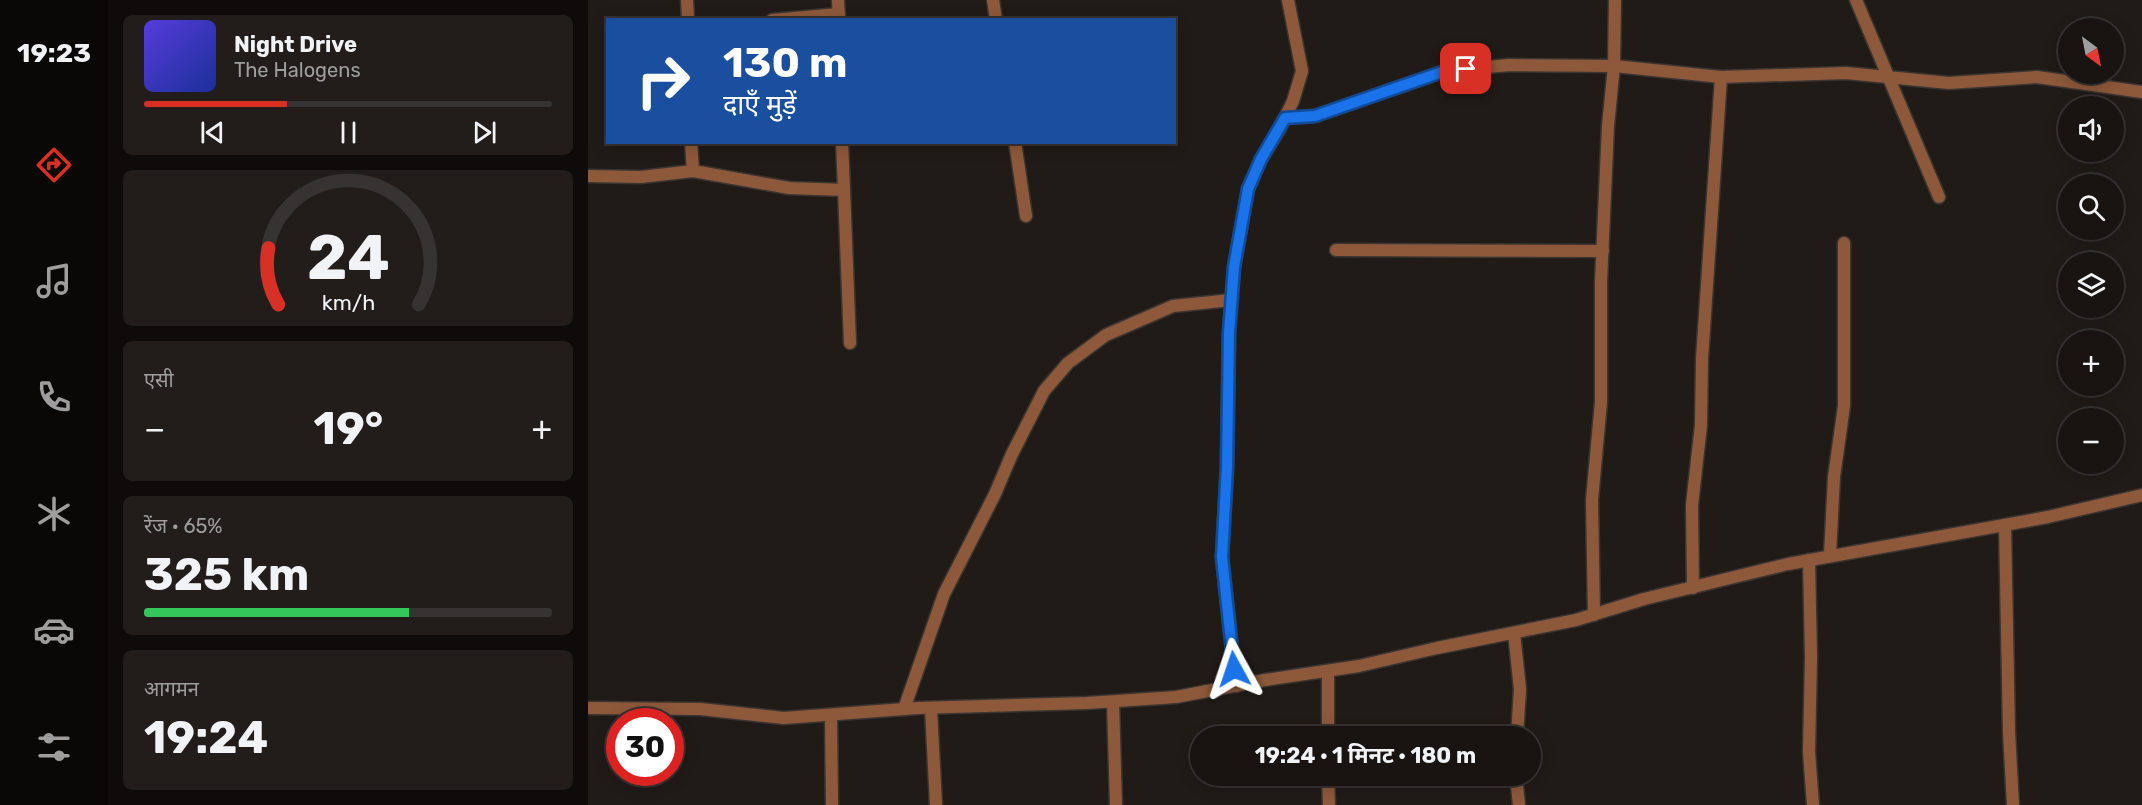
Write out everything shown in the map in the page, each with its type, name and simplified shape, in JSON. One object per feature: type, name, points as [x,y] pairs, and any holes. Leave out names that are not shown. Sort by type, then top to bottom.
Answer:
[{"type":"street","points":[[687,0],[688,18]]},
{"type":"street","points":[[817,18],[839,17],[838,0]]},
{"type":"street","points":[[993,0],[996,18]]},
{"type":"street","points":[[1236,686],[1222,557],[1227,467],[1231,300],[1234,267],[1248,189],[1261,159],[1293,101],[1302,71],[1288,0]]},
{"type":"street","points":[[1594,615],[1592,501],[1601,402],[1603,251],[1608,126],[1614,66],[1615,0]]},
{"type":"street","points":[[1856,0],[1939,197]]},
{"type":"street","points":[[1285,118],[1315,116],[1445,71],[1509,65],[1614,66],[1721,77],[1846,73],[1949,83],[2037,77],[2142,92]]},
{"type":"street","points":[[1693,588],[1692,505],[1701,425],[1702,359],[1721,77]]},
{"type":"street","points":[[690,144],[693,171]]},
{"type":"street","points":[[842,144],[850,343]]},
{"type":"street","points":[[1015,144],[1026,216]]},
{"type":"street","points":[[588,176],[641,177],[693,171],[789,188],[844,190]]},
{"type":"street","points":[[1830,555],[1834,477],[1844,406],[1844,243]]},
{"type":"street","points":[[1336,250],[1603,251]]},
{"type":"street","points":[[904,709],[944,594],[1044,391],[1068,363],[1106,335],[1173,306],[1231,300]]},
{"type":"street","points":[[588,708],[700,709],[784,718],[904,709],[1113,702],[1176,697],[1359,666],[1594,615],[1644,599],[1830,555],[2048,517],[2142,495]]},
{"type":"street","points":[[2006,525],[2009,732],[2013,805]]},
{"type":"street","points":[[1809,560],[1811,657],[1809,752],[1813,805]]},
{"type":"street","points":[[1514,633],[1520,689],[1518,726]]},
{"type":"street","points":[[1328,671],[1328,726]]},
{"type":"street","points":[[1113,702],[1116,805]]},
{"type":"street","points":[[931,709],[936,805]]},
{"type":"street","points":[[831,715],[832,805]]},
{"type":"street","points":[[1328,786],[1329,805]]},
{"type":"street","points":[[1517,786],[1519,805]]},
{"type":"route","points":[[1234,669],[1222,557],[1227,467],[1229,333],[1234,267],[1248,189],[1261,159],[1285,118],[1315,116],[1445,71],[1466,69]]}]
